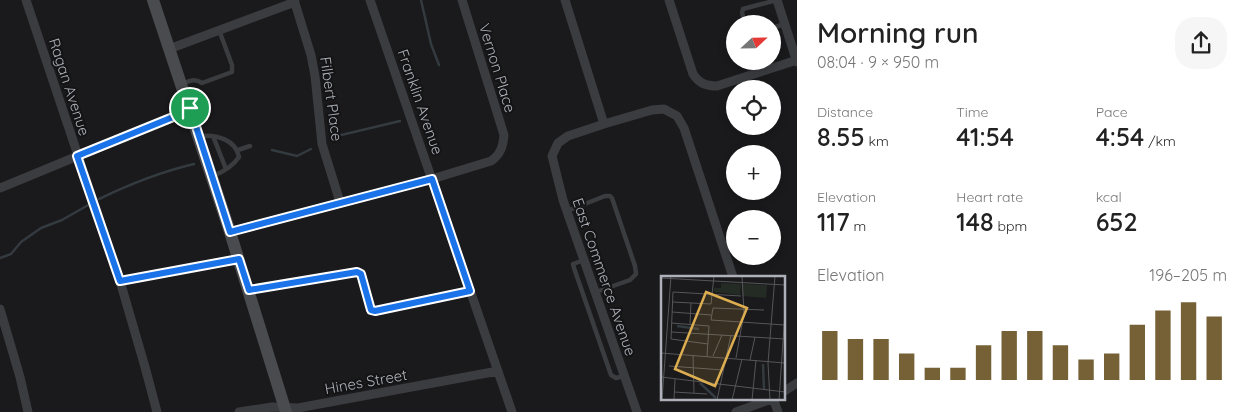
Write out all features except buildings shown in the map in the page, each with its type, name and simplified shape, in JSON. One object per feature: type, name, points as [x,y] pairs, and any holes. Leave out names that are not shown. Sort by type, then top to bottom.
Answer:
[{"type":"main road","points":[[153,0],[239,259],[286,410]]},
{"type":"street","name":"Ragan Avenue","points":[[26,0],[120,281],[157,412]]},
{"type":"street","name":"Franklin Avenue","points":[[370,0],[512,412]]},
{"type":"street","name":"Vernon Place","points":[[432,179],[491,161],[500,152],[503,145],[504,135],[462,0]]},
{"type":"street","points":[[565,0],[604,124],[652,110],[664,110],[677,116],[684,128],[733,276]]},
{"type":"street","points":[[669,0],[693,74],[700,83],[708,86],[717,86],[797,61],[777,0]]},
{"type":"street","points":[[169,49],[295,1]]},
{"type":"street","name":"Filbert Place","points":[[295,1],[311,55],[315,76],[322,144],[340,202]]},
{"type":"street","points":[[0,188],[178,115],[190,108]]},
{"type":"street","name":"East Commerce Avenue","points":[[604,124],[562,140],[554,149],[552,161],[567,211],[637,412]]},
{"type":"street","points":[[230,232],[432,179]]},
{"type":"street","points":[[120,281],[239,259]]},
{"type":"street","points":[[249,290],[357,272],[361,274],[371,310],[375,311],[470,291]]},
{"type":"street","points":[[0,309],[28,412]]},
{"type":"street","name":"Hines Street","points":[[239,412],[272,407],[286,410],[498,372]]},
{"type":"street","points":[[784,391],[797,383]]},
{"type":"street","points":[[736,412],[768,400]]},
{"type":"street","points":[[774,400],[778,412]]},
{"type":"lane","points":[[744,15],[743,9],[777,0]]},
{"type":"lane","points":[[781,25],[785,24]]},
{"type":"lane","points":[[181,84],[193,80],[202,83],[232,72],[232,65],[219,30]]},
{"type":"lane","points":[[213,136],[226,169]]},
{"type":"lane","points":[[199,137],[213,136],[232,144],[238,150],[239,157],[236,161],[212,176]]},
{"type":"lane","points":[[238,150],[250,146]]},
{"type":"lane","points":[[567,211],[605,196],[610,196],[630,249],[635,266],[636,274],[634,277],[595,292]]},
{"type":"lane","points":[[584,260],[573,264],[574,268],[611,375],[616,378],[624,376]]},
{"type":"waterway","points":[[421,0],[431,44],[439,65]]},
{"type":"waterway","points":[[337,136],[400,121]]},
{"type":"waterway","points":[[272,150],[297,156],[311,149]]},
{"type":"waterway","points":[[99,199],[145,179],[194,164]]},
{"type":"waterway","points":[[0,258],[11,254],[21,242],[41,228],[62,220],[90,204]]},
{"type":"route","points":[[190,108],[230,232],[432,179],[470,291],[375,311],[371,310],[361,274],[357,272],[249,290],[239,259],[120,281],[77,156],[178,115],[190,108]]}]
